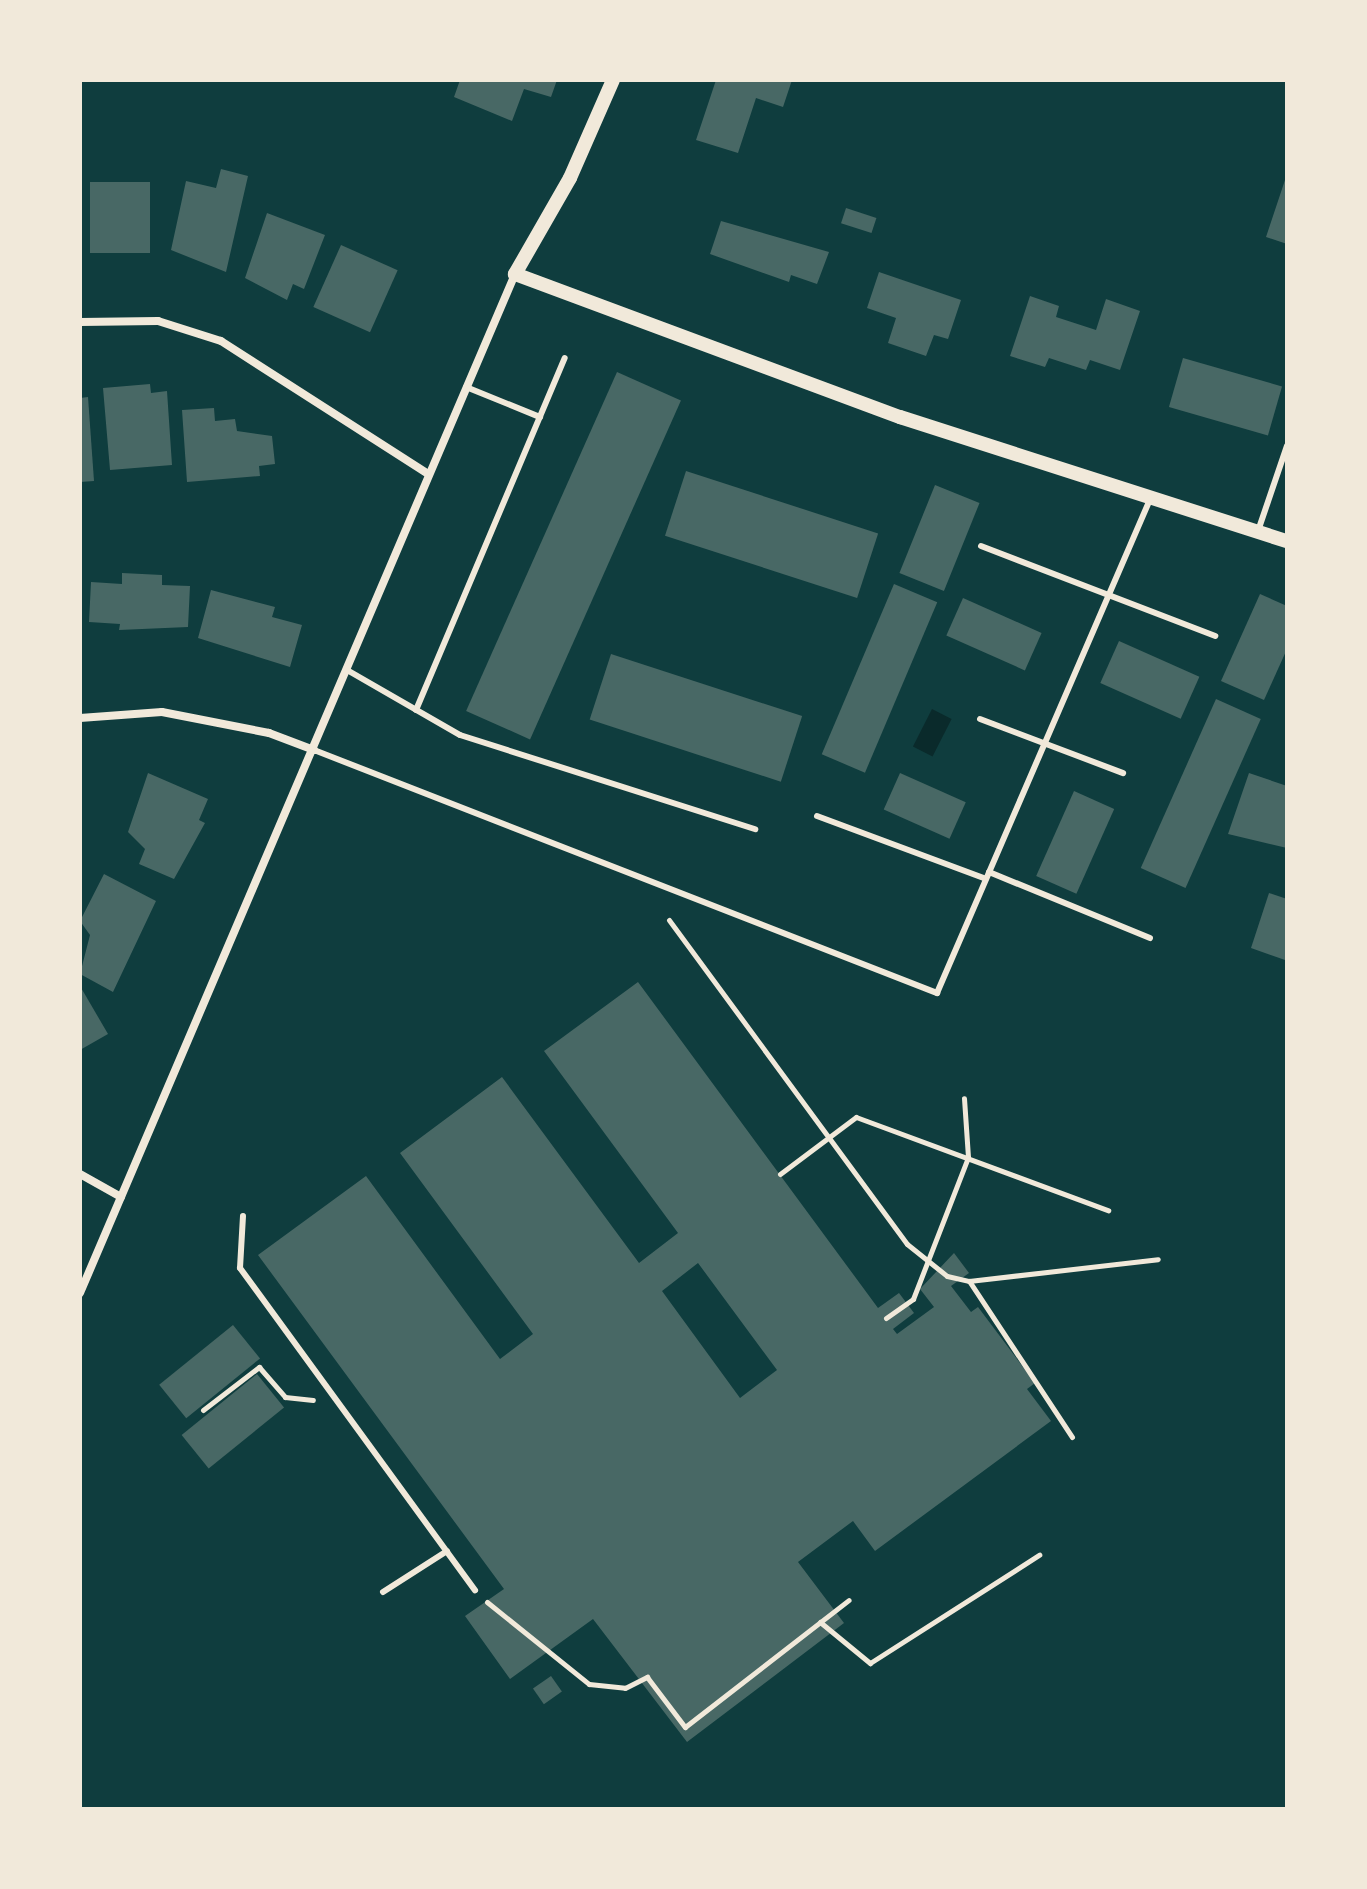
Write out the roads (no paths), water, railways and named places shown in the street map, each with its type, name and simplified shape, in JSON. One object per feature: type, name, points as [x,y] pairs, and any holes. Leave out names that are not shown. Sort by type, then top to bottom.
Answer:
[{"type":"street","points":[[80,1293],[515,274],[559,200],[613,80]]},
{"type":"street","points":[[515,274],[900,417],[1152,494],[1287,541]]},
{"type":"street","points":[[80,322],[158,321],[221,341],[428,474]]},
{"type":"street","points":[[80,718],[162,712],[269,733],[314,750]]},
{"type":"street","points":[[80,1174],[121,1197]]},
{"type":"lane","points":[[416,710],[565,358]]},
{"type":"lane","points":[[466,387],[540,417]]},
{"type":"lane","points":[[1258,531],[1287,446]]},
{"type":"lane","points":[[314,750],[937,993],[1152,494]]},
{"type":"lane","points":[[981,546],[1215,636]]},
{"type":"lane","points":[[347,670],[460,735],[755,829]]},
{"type":"lane","points":[[980,719],[1123,773]]},
{"type":"lane","points":[[817,816],[1150,938]]},
{"type":"lane","points":[[243,1216],[240,1268],[475,1590]]},
{"type":"lane","points":[[383,1592],[447,1551]]},
{"type":"water","points":[[932,709],[952,719],[933,756],[913,746]]}]
